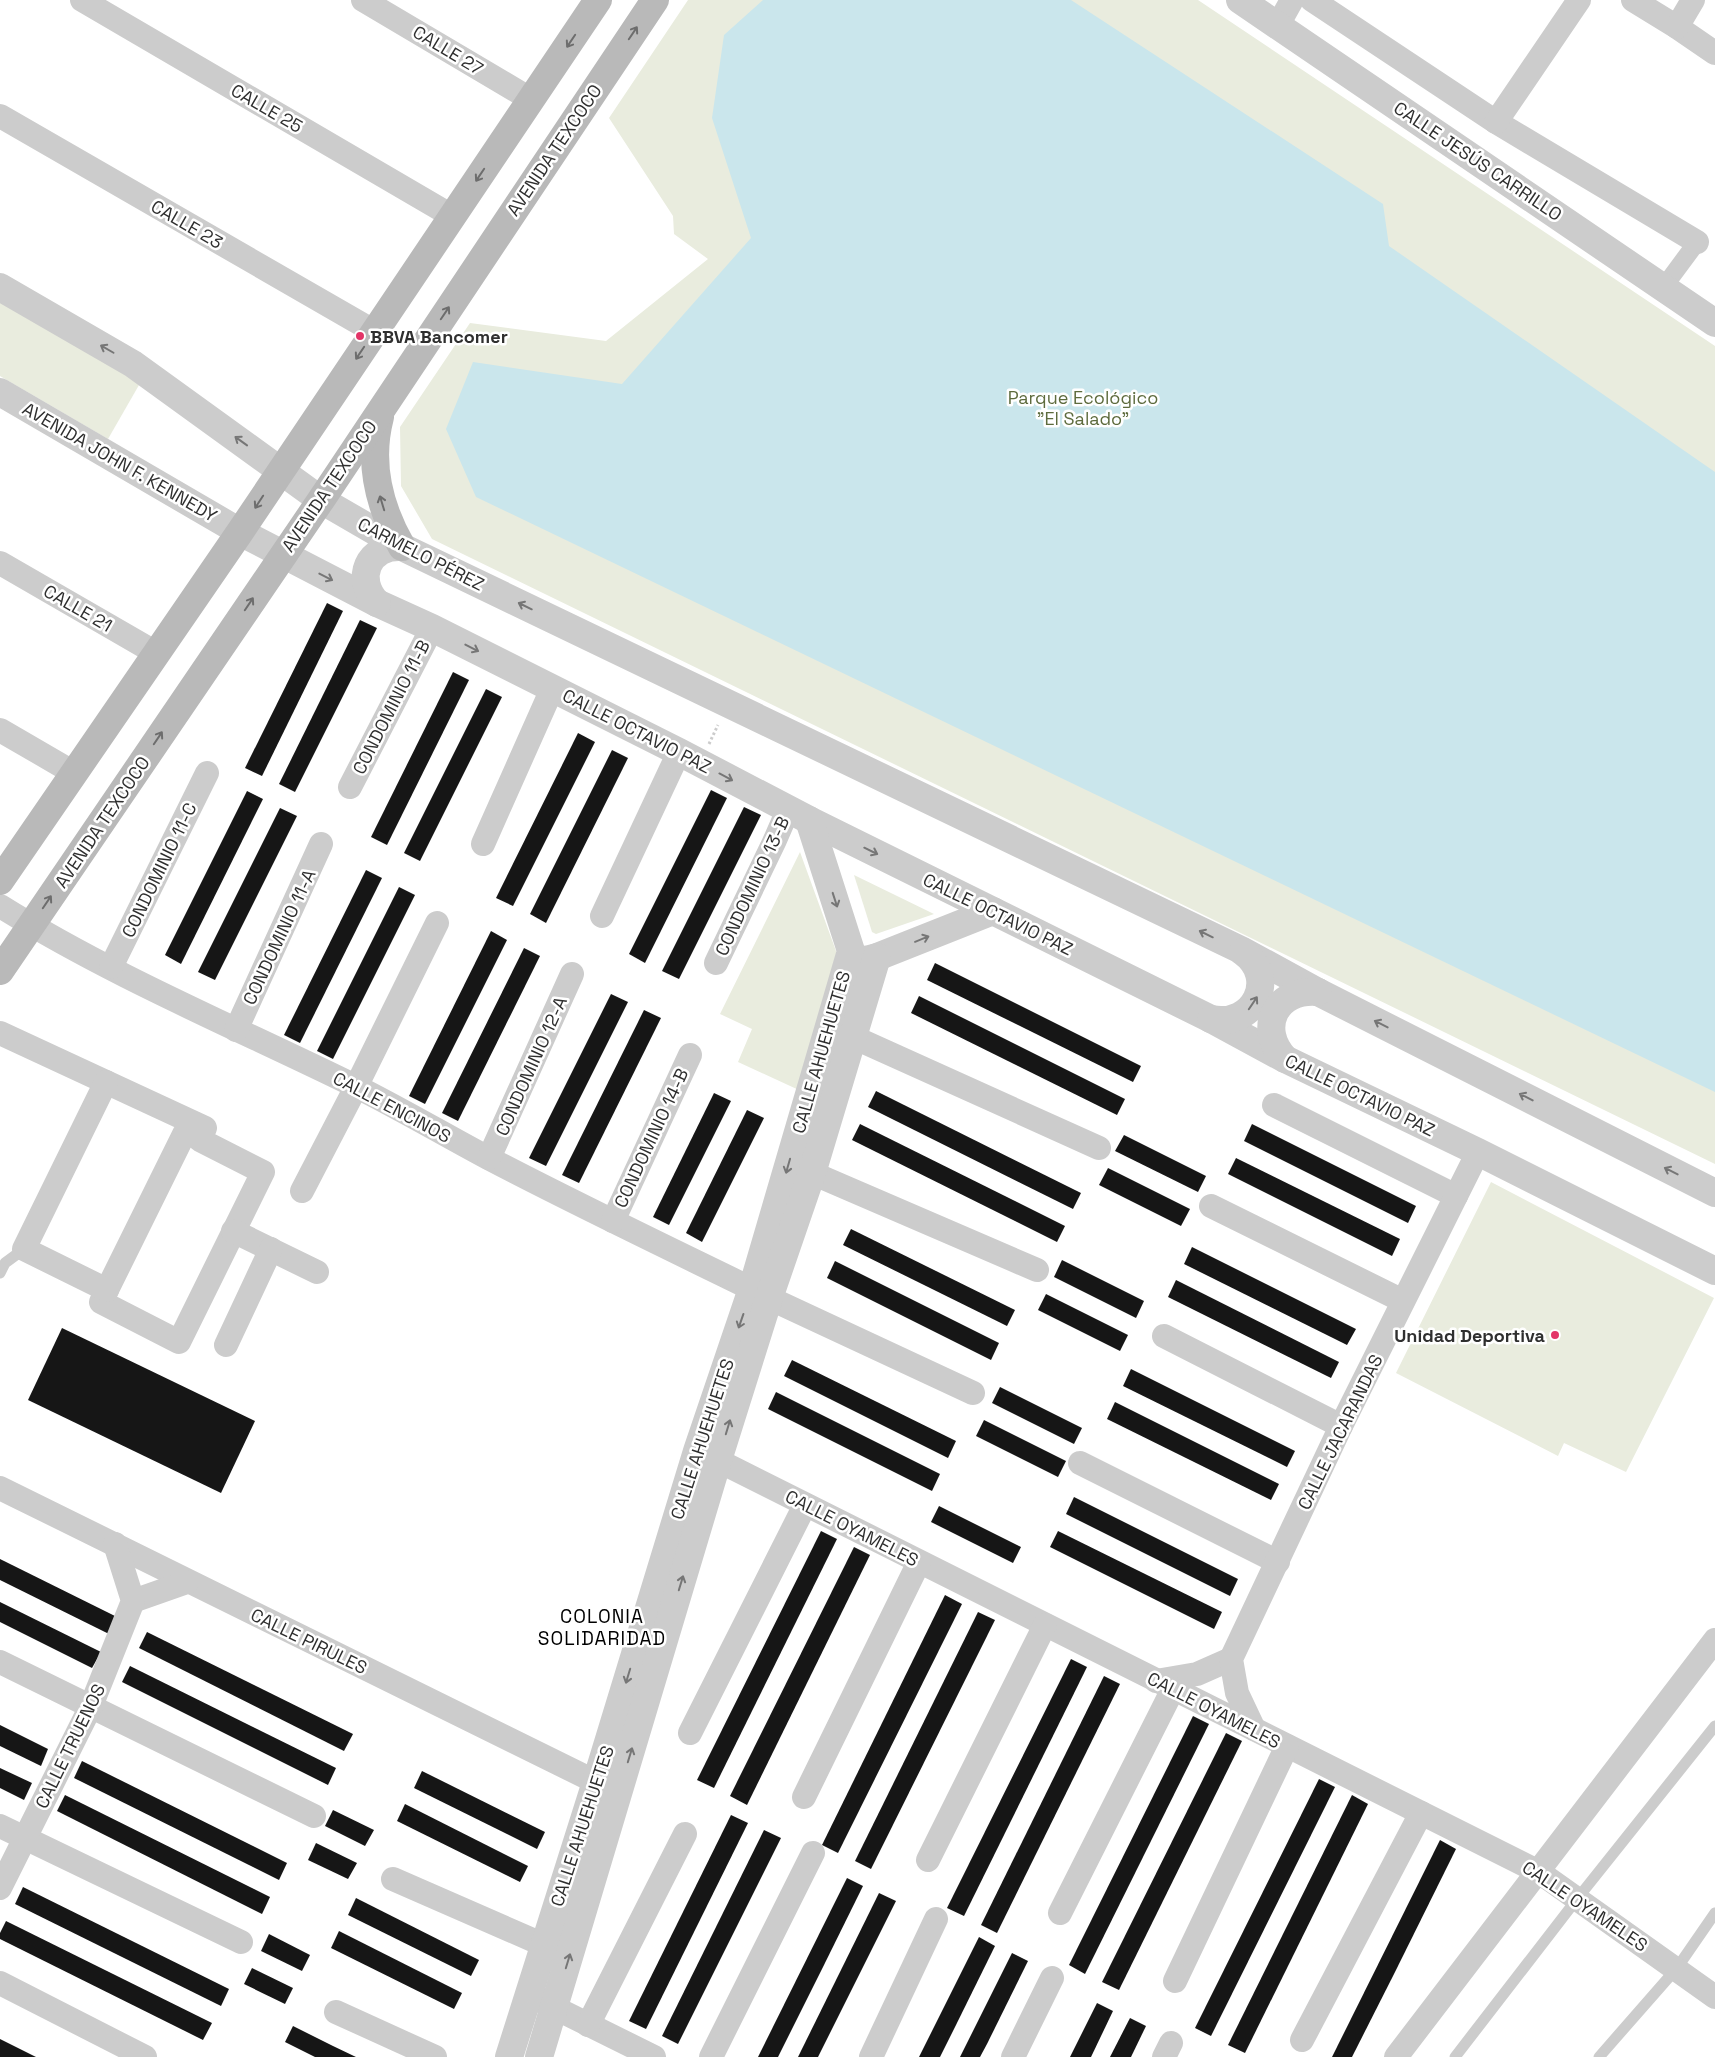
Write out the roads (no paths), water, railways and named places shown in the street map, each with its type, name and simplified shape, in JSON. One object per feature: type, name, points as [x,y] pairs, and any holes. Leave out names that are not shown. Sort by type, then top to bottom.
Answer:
[{"type":"main road","points":[[0,881],[240,532],[598,0]]},
{"type":"main road","name":"AVENIDA TEXCOCO","points":[[0,971],[321,500],[655,0]]},
{"type":"main road","points":[[382,406],[375,440],[376,474],[384,512],[402,547]]},
{"type":"street","name":"CALLE 25","points":[[82,0],[452,216]]},
{"type":"street","name":"CALLE 27","points":[[363,0],[532,100]]},
{"type":"street","name":"CALLE JESÚS CARRILLO","points":[[1240,0],[1715,323]]},
{"type":"street","points":[[1278,25],[1292,0]]},
{"type":"street","points":[[1312,0],[1496,122],[1697,242],[1664,288]]},
{"type":"street","points":[[1496,122],[1580,0]]},
{"type":"street","points":[[1633,0],[1715,53]]},
{"type":"street","points":[[1677,27],[1693,0]]},
{"type":"street","name":"CALLE 23","points":[[0,116],[375,332]]},
{"type":"street","points":[[0,287],[133,364],[280,470]]},
{"type":"street","name":"AVENIDA JOHN F. KENNEDY","points":[[0,392],[240,532]]},
{"type":"street","name":"CARMELO PÉREZ","points":[[280,470],[321,500],[402,547],[1241,950]]},
{"type":"street","points":[[240,532],[283,554]]},
{"type":"street","points":[[377,603],[367,589],[365,580],[369,563],[387,548],[402,547]]},
{"type":"street","name":"CALLE OCTAVIO PAZ","points":[[283,554],[377,603],[432,628],[690,758],[798,815],[1211,1019],[1284,1059],[1478,1152],[1715,1271]]},
{"type":"street","name":"CALLE 21","points":[[0,563],[156,654]]},
{"type":"street","name":"CONDOMINIO 11-B","points":[[350,787],[432,628]]},
{"type":"street","points":[[483,844],[552,689]]},
{"type":"street","points":[[0,730],[74,773]]},
{"type":"street","points":[[602,916],[690,758]]},
{"type":"street","name":"CONDOMINIO 11-C","points":[[111,967],[207,773]]},
{"type":"street","name":"CALLE AHUEHUETES","points":[[539,2057],[554,2008],[608,1785],[708,1456],[760,1294],[851,951],[798,815]]},
{"type":"street","name":"CONDOMINIO 13-B","points":[[716,963],[775,840],[798,815]]},
{"type":"street","name":"CONDOMINIO 11-A","points":[[236,1030],[322,844]]},
{"type":"street","name":"CALLE ENCINOS","points":[[0,906],[31,926],[236,1030],[356,1087],[613,1221],[760,1294],[973,1393]]},
{"type":"street","points":[[851,951],[860,959],[866,960],[877,957],[993,911]]},
{"type":"street","points":[[302,1191],[437,923]]},
{"type":"street","points":[[1241,950],[1318,992],[1715,1192]]},
{"type":"street","points":[[1211,1019],[1220,1021],[1238,1018],[1252,1007],[1257,999],[1260,980],[1259,971],[1241,950]]},
{"type":"street","name":"CALLE AHUEHUETES","points":[[760,1294],[812,1173],[877,957]]},
{"type":"street","name":"CONDOMINIO 12-A","points":[[489,1158],[572,974]]},
{"type":"street","points":[[1284,1059],[1273,1043],[1271,1034],[1274,1014],[1279,1005],[1292,995],[1307,991],[1318,992]]},
{"type":"street","points":[[0,1033],[205,1128],[200,1140],[263,1172],[179,1342],[101,1302],[190,1122]]},
{"type":"street","points":[[853,1037],[1099,1148]]},
{"type":"street","name":"CONDOMINIO 14-B","points":[[613,1221],[690,1055]]},
{"type":"street","points":[[106,1082],[24,1249],[106,1290]]},
{"type":"street","points":[[1274,1105],[1456,1196]]},
{"type":"street","name":"CALLE JACARANDAS","points":[[1230,1659],[1278,1562],[1341,1426],[1478,1152]]},
{"type":"street","points":[[812,1173],[1036,1270]]},
{"type":"street","points":[[1211,1206],[1403,1301]]},
{"type":"street","points":[[233,1231],[317,1272]]},
{"type":"street","points":[[226,1345],[271,1249]]},
{"type":"street","points":[[1164,1336],[1341,1426]]},
{"type":"street","name":"CALLE OYAMELES","points":[[708,1456],[1539,1872],[1677,1968],[1715,1997]]},
{"type":"street","points":[[1080,1463],[1278,1562]]},
{"type":"street","name":"CALLE PIRULES","points":[[0,1488],[188,1582],[608,1785]]},
{"type":"street","points":[[690,1733],[805,1505]]},
{"type":"street","points":[[114,1544],[133,1601],[188,1582]]},
{"type":"street","points":[[804,1797],[919,1562]]},
{"type":"street","name":"CALLE TRUENOS","points":[[0,1888],[91,1706],[133,1601]]},
{"type":"street","points":[[928,1860],[1045,1625]]},
{"type":"street","points":[[1396,2057],[1715,1640]]},
{"type":"street","points":[[1060,1913],[1164,1685],[1177,1679],[1197,1674],[1230,1659],[1237,1693],[1254,1730]]},
{"type":"street","points":[[0,1662],[314,1816]]},
{"type":"street","points":[[1175,1981],[1287,1746]]},
{"type":"street","name":"CALLE AHUEHUETES","points":[[509,2057],[544,1945],[608,1785]]},
{"type":"street","points":[[1302,2040],[1421,1813]]},
{"type":"street","points":[[0,1826],[241,1942]]},
{"type":"street","points":[[588,2025],[685,1834]]},
{"type":"street","points":[[711,2057],[813,1853]]},
{"type":"street","points":[[393,1879],[544,1945]]},
{"type":"street","points":[[871,2057],[936,1919]]},
{"type":"street","points":[[1013,2057],[1052,1978]]},
{"type":"street","points":[[0,1984],[145,2057]]},
{"type":"street","points":[[528,1995],[654,2057]]},
{"type":"street","points":[[336,2012],[435,2057]]},
{"type":"lane","points":[[0,1273],[5,1264],[24,1249]]},
{"type":"lane","points":[[1455,2057],[1577,1899],[1715,1726]]},
{"type":"lane","points":[[1599,2057],[1677,1968],[1715,1913]]},
{"type":"water","name":"Parque Ecológico \"El Salado\"","points":[[763,0],[1071,0],[1383,204],[1389,246],[1715,472],[1715,1092],[476,497],[446,429],[473,362],[622,384],[751,238],[712,118],[724,35]]},
{"type":"place","name":"BBVA Bancomer","points":[[360,336]]},
{"type":"place","name":"Unidad Deportiva","points":[[1555,1335]]},
{"type":"district","name":"COLONIA SOLIDARIDAD","points":[[602,1627]]}]
